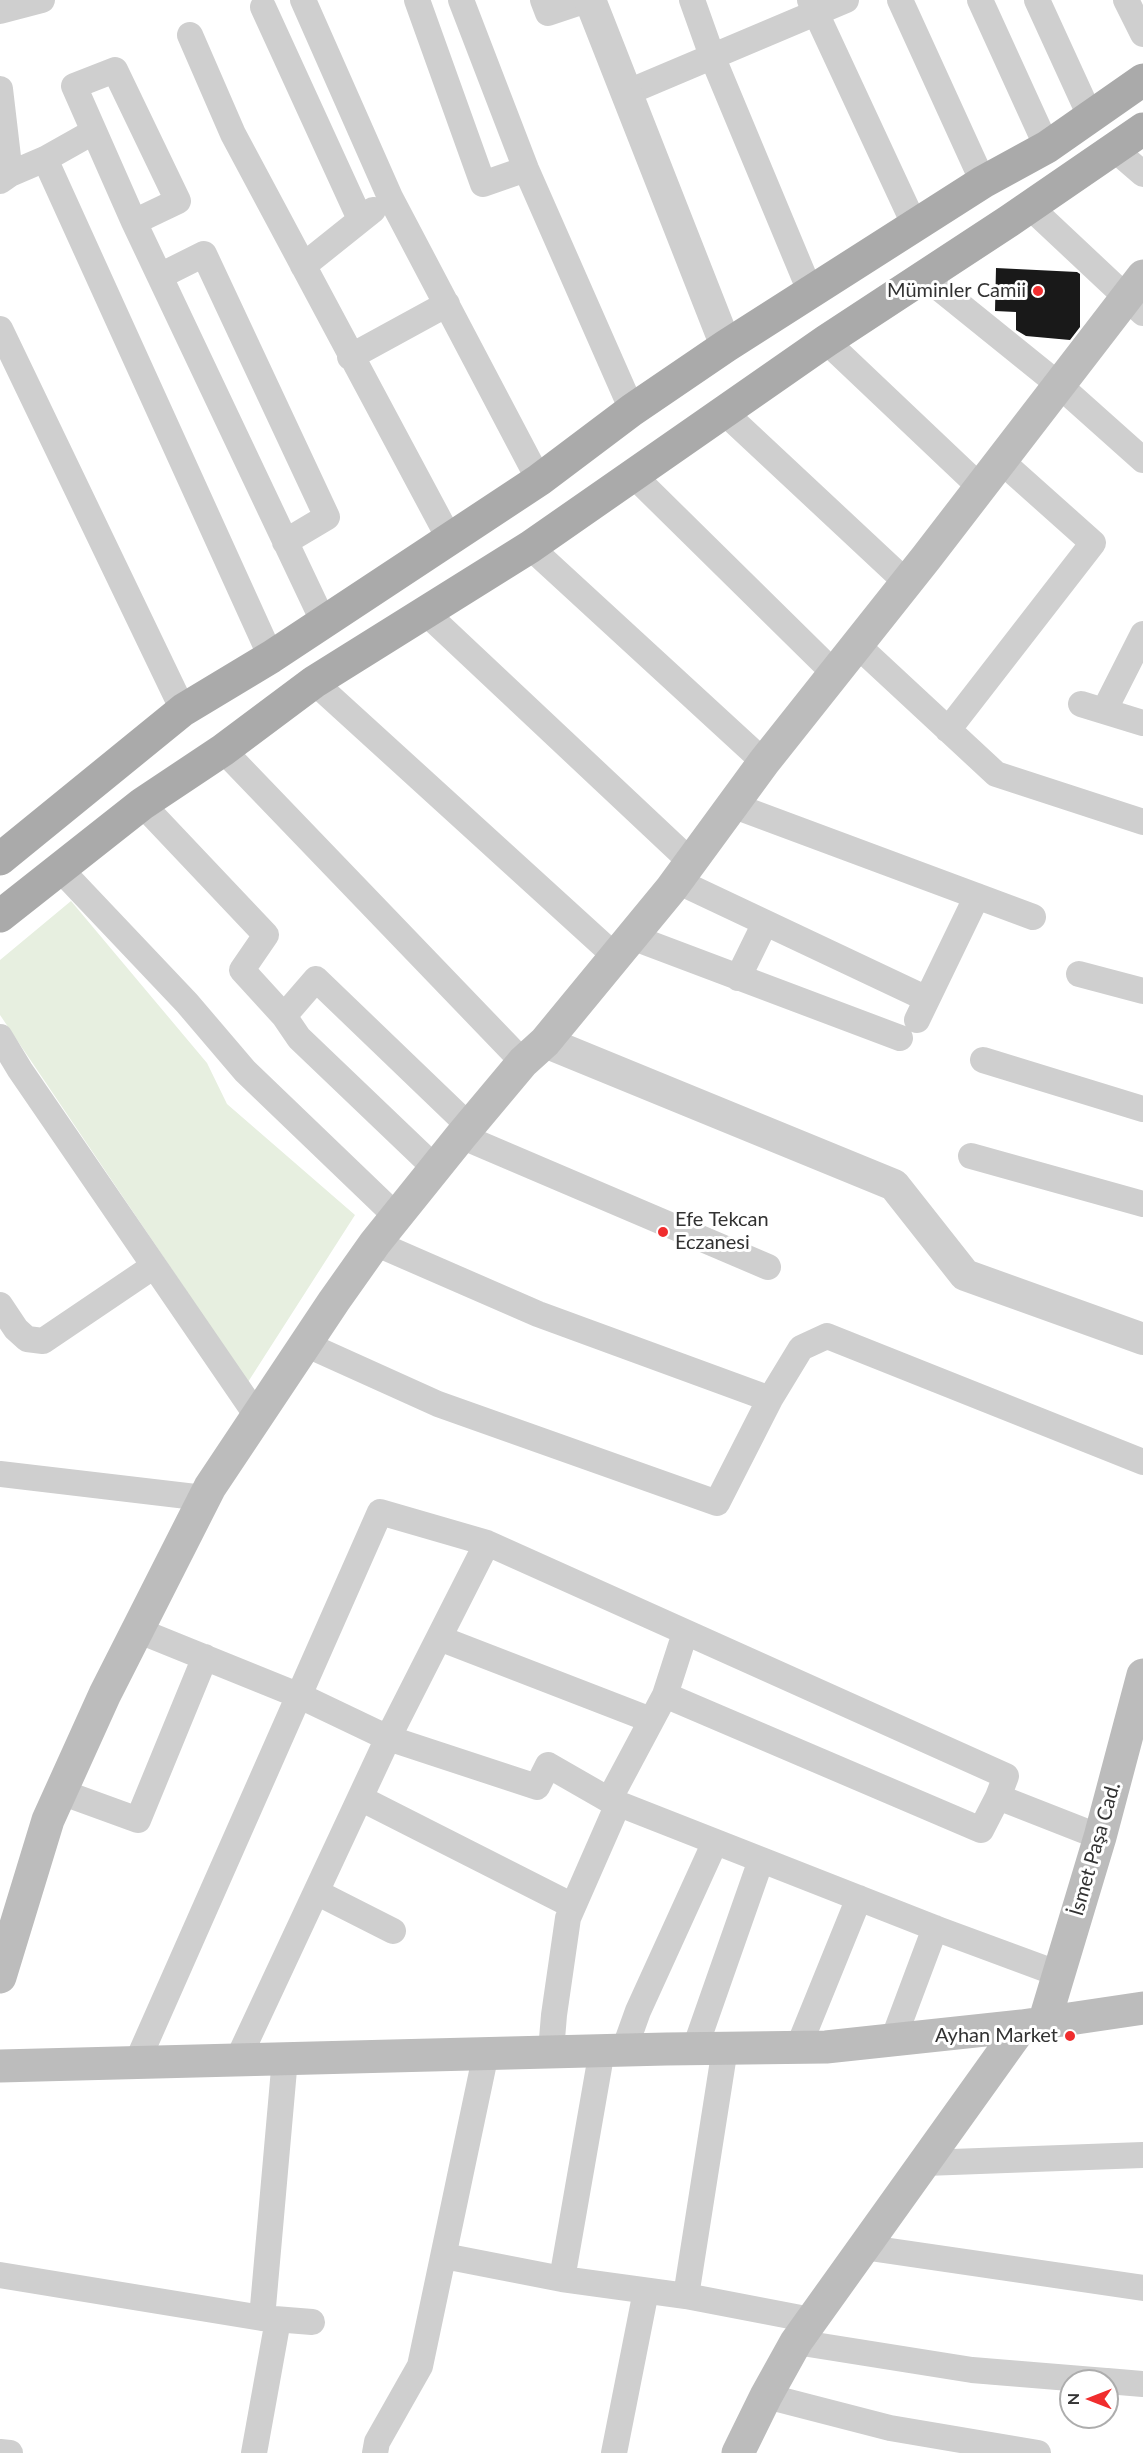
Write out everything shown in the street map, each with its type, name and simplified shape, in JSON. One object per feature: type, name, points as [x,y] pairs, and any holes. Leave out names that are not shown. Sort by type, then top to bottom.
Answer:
[{"type":"main road","points":[[0,859],[183,710],[324,623],[538,480],[632,410],[726,346],[983,182],[1047,147],[1143,80]]},
{"type":"main road","points":[[0,916],[142,804],[223,750],[314,681],[530,547],[826,341],[1030,207],[1143,129]]},
{"type":"main road","points":[[0,1977],[48,1820],[105,1694],[204,1498],[305,1344],[396,1216],[624,947],[684,872],[764,762],[1059,385],[1137,296]]},
{"type":"main road","name":"İsmet Paşa Cad.","points":[[738,2453],[766,2396],[804,2331],[925,2163],[1033,2024],[1059,1974],[1100,1837],[1143,1675]]},
{"type":"main road","points":[[0,2066],[551,2051],[826,2047],[1033,2024],[1143,2008]]},
{"type":"street","points":[[0,11],[42,0]]},
{"type":"street","points":[[303,0],[390,197],[538,480]]},
{"type":"street","points":[[417,0],[483,184],[526,169]]},
{"type":"street","points":[[461,0],[526,169],[632,410]]},
{"type":"street","points":[[543,0],[548,13],[588,0],[726,346]]},
{"type":"street","points":[[692,0],[712,56],[810,291]]},
{"type":"street","points":[[626,93],[712,56],[812,6],[846,0]]},
{"type":"street","points":[[900,0],[983,182]]},
{"type":"street","points":[[980,0],[1047,147]]},
{"type":"street","points":[[1038,0],[1091,117]]},
{"type":"street","points":[[1126,0],[1143,34]]},
{"type":"street","points":[[812,6],[915,226]]},
{"type":"street","points":[[263,8],[360,219]]},
{"type":"street","points":[[190,36],[233,134],[350,357],[449,538]]},
{"type":"street","points":[[134,222],[178,201],[115,70],[74,86],[134,222],[324,623]]},
{"type":"street","points":[[0,89],[5,177],[45,159],[93,132]]},
{"type":"street","points":[[1114,149],[1143,174]]},
{"type":"street","points":[[45,159],[271,657]]},
{"type":"street","points":[[303,266],[390,197]]},
{"type":"street","points":[[1030,207],[1137,296]]},
{"type":"street","points":[[160,276],[204,254],[327,517],[285,542]]},
{"type":"street","points":[[924,276],[1059,385],[1143,460]]},
{"type":"street","points":[[350,357],[447,304]]},
{"type":"street","points":[[0,329],[183,710]]},
{"type":"street","points":[[826,341],[980,487]]},
{"type":"street","points":[[725,412],[907,582]]},
{"type":"street","points":[[948,730],[1093,543],[1000,460]]},
{"type":"street","points":[[633,475],[834,673]]},
{"type":"street","points":[[530,547],[764,762]]},
{"type":"street","points":[[425,612],[684,872],[914,1019]]},
{"type":"street","points":[[1143,634],[1092,708],[1143,723]]},
{"type":"street","points":[[857,645],[996,774],[1143,822]]},
{"type":"street","points":[[314,681],[624,947],[738,978],[914,1019]]},
{"type":"street","points":[[223,750],[534,1052],[894,1185],[964,1275],[1143,1339]]},
{"type":"street","points":[[142,804],[266,935],[242,970],[284,1016],[299,1038],[435,1168]]},
{"type":"street","points":[[732,805],[1033,917]]},
{"type":"street","points":[[60,869],[187,1003],[245,1071],[396,1216]]},
{"type":"street","points":[[914,1019],[977,896]]},
{"type":"street","points":[[738,978],[765,923]]},
{"type":"street","points":[[1079,974],[1143,991]]},
{"type":"street","points":[[284,1016],[316,979],[465,1132],[768,1267]]},
{"type":"street","points":[[0,1038],[10,1076],[154,1266],[257,1416]]},
{"type":"street","points":[[983,1060],[1143,1109]]},
{"type":"street","points":[[970,1156],[1143,1204]]},
{"type":"street","points":[[375,1243],[538,1314],[770,1399]]},
{"type":"street","points":[[0,1305],[16,1329],[27,1340],[43,1341],[154,1266]]},
{"type":"street","points":[[305,1344],[438,1404],[717,1503],[770,1399],[801,1348],[827,1336],[1143,1462]]},
{"type":"street","points":[[0,1474],[204,1498]]},
{"type":"street","points":[[137,2062],[380,1512],[487,1542],[1006,1776],[981,1830],[666,1695]]},
{"type":"street","points":[[238,2059],[388,1738],[487,1542]]},
{"type":"street","points":[[137,1630],[300,1696],[388,1738],[537,1787],[548,1765],[614,1802],[1059,1974]]},
{"type":"street","points":[[551,2051],[568,1918],[614,1802],[651,1720],[666,1695],[685,1633]]},
{"type":"street","points":[[439,1638],[651,1720]]},
{"type":"street","points":[[61,1792],[138,1820],[205,1657]]},
{"type":"street","points":[[998,1797],[1100,1837]]},
{"type":"street","points":[[360,1798],[573,1906]]},
{"type":"street","points":[[562,2278],[613,2050],[638,2011],[715,1842]]},
{"type":"street","points":[[686,2296],[710,2048],[761,1860]]},
{"type":"street","points":[[316,1892],[393,1931]]},
{"type":"street","points":[[798,2048],[860,1898]]},
{"type":"street","points":[[893,2040],[935,1928]]},
{"type":"street","points":[[375,2453],[377,2442],[420,2367],[486,2053]]},
{"type":"street","points":[[254,2453],[270,2319],[285,2058]]},
{"type":"street","points":[[925,2163],[1143,2155]]},
{"type":"street","points":[[863,2247],[1143,2288]]},
{"type":"street","points":[[444,2256],[562,2278],[686,2296],[804,2331],[972,2370],[1059,2377]]},
{"type":"street","points":[[0,2275],[270,2319],[312,2322]]},
{"type":"street","points":[[614,2453],[646,2291]]},
{"type":"street","points":[[1119,2382],[1143,2384]]},
{"type":"street","points":[[766,2396],[979,2448],[1038,2453]]},
{"type":"street","points":[[0,2452],[10,2453]]},
{"type":"green space","points":[[71,901],[207,1063],[227,1104],[355,1215],[248,1382],[0,1015],[0,960]]},
{"type":"building","name":"Müminler Camii","points":[[996,268],[1080,274],[1080,327],[1070,340],[1026,336],[1016,330],[1016,312],[995,311]]},
{"type":"place","name":"Müminler Camii","points":[[1038,291]]},
{"type":"place","name":"Efe Tekcan Eczanesi","points":[[663,1232]]},
{"type":"place","name":"Ayhan Market","points":[[1070,2036]]}]
